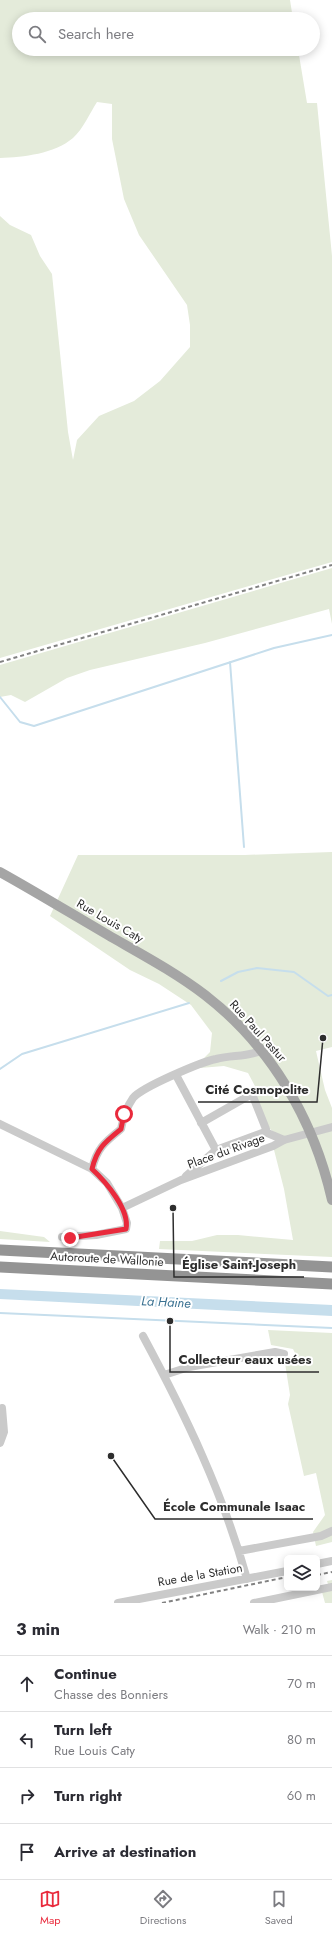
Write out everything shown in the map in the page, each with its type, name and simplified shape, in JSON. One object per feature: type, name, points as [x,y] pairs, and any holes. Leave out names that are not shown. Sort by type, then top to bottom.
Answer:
[{"type":"highway","name":"Autoroute de Wallonie","points":[[0,1250],[332,1267]]},
{"type":"highway","name":"Autoroute de Wallonie","points":[[0,1267],[332,1284]]},
{"type":"main road","name":"Rue Louis Caty","points":[[0,872],[164,967],[204,995]]},
{"type":"main road","name":"Rue Paul Pastur","points":[[204,995],[229,1016],[261,1052],[284,1082],[303,1114],[317,1145],[332,1200]]},
{"type":"street","points":[[92,1169],[95,1158],[103,1143],[121,1129],[124,1114],[134,1097],[198,1063],[218,1058],[248,1056],[261,1052]]},
{"type":"street","points":[[176,1075],[216,1150]]},
{"type":"street","points":[[201,1123],[252,1094],[265,1131]]},
{"type":"street","points":[[0,1124],[92,1169],[107,1183],[122,1208],[127,1223],[126,1229],[96,1235],[62,1237]]},
{"type":"street","points":[[284,1140],[332,1127]]},
{"type":"street","name":"Place du Rivage","points":[[181,1180],[216,1150],[265,1131],[284,1140]]},
{"type":"street","name":"Place du Rivage","points":[[181,1180],[273,1146],[284,1140]]},
{"type":"street","points":[[122,1208],[181,1180]]},
{"type":"street","points":[[143,1336],[164,1375],[204,1459],[225,1510],[247,1579]]},
{"type":"street","points":[[164,1375],[203,1364],[276,1352],[284,1354]]},
{"type":"street","points":[[0,1443],[4,1432],[2,1408]]},
{"type":"street","points":[[239,1551],[322,1536],[332,1531]]},
{"type":"street","points":[[320,1563],[332,1561]]},
{"type":"street","name":"Rue de la Station","points":[[118,1603],[284,1571]]},
{"type":"street","points":[[254,1603],[332,1587]]},
{"type":"green space","points":[[0,0],[290,0],[292,12],[12,12],[12,56],[299,56],[307,103],[317,103],[332,256],[332,562],[0,658],[0,216],[10,225],[31,235],[40,256],[52,274],[68,432],[73,460],[77,440],[99,416],[134,401],[160,381],[190,347],[190,325],[187,305],[139,235],[124,199],[112,139],[112,104],[97,102],[77,134],[57,148],[38,154],[0,158]]},
{"type":"green space","points":[[332,568],[332,624],[329,609],[205,643],[90,670],[67,678],[25,702],[11,695],[0,697],[0,665]]},
{"type":"green space","points":[[332,852],[332,1047],[316,1051],[325,1090],[332,1108],[332,1257],[159,1249],[160,1241],[192,1241],[217,1235],[238,1235],[293,1240],[284,1189],[273,1146],[284,1140],[270,1129],[253,1093],[256,1088],[248,1073],[224,1066],[200,1068],[199,1063],[210,1052],[212,1033],[191,1005],[159,984],[130,970],[50,916],[78,855],[245,855]]},
{"type":"green space","points":[[0,1231],[44,1237],[50,1242],[0,1239]]},
{"type":"green space","points":[[268,1330],[332,1333],[332,1542],[316,1546],[313,1532],[325,1515],[316,1473],[304,1476],[288,1404],[290,1395],[285,1363],[298,1359],[293,1349],[271,1345]]},
{"type":"green space","points":[[332,1580],[332,1603],[325,1603],[322,1592],[329,1587],[327,1581]]},
{"type":"water","name":"La Haine","points":[[0,1289],[332,1305],[332,1316],[0,1299]]},
{"type":"waterway","points":[[0,697],[20,722],[34,726],[274,648],[332,635]]},
{"type":"waterway","points":[[230,662],[244,847]]},
{"type":"waterway","points":[[221,981],[238,972],[257,968],[294,972],[328,996],[332,995]]},
{"type":"waterway","points":[[0,1069],[22,1054],[189,1003]]},
{"type":"waterway","points":[[0,1313],[332,1328]]},
{"type":"railway","points":[[0,662],[332,565]]},
{"type":"railway","points":[[320,1574],[332,1572]]},
{"type":"railway","points":[[162,1603],[284,1578]]},
{"type":"place","name":"Cité Cosmopolite","points":[[323,1038]]},
{"type":"place","name":"Église Saint-Joseph","points":[[173,1208]]},
{"type":"place","name":"Collecteur eaux usées","points":[[170,1321]]},
{"type":"place","name":"École Communale Isaac","points":[[111,1456]]},
{"type":"route","points":[[70,1238],[111,1233],[126,1229],[127,1223],[122,1208],[107,1183],[92,1169],[95,1158],[103,1143],[121,1129],[124,1114]]}]
